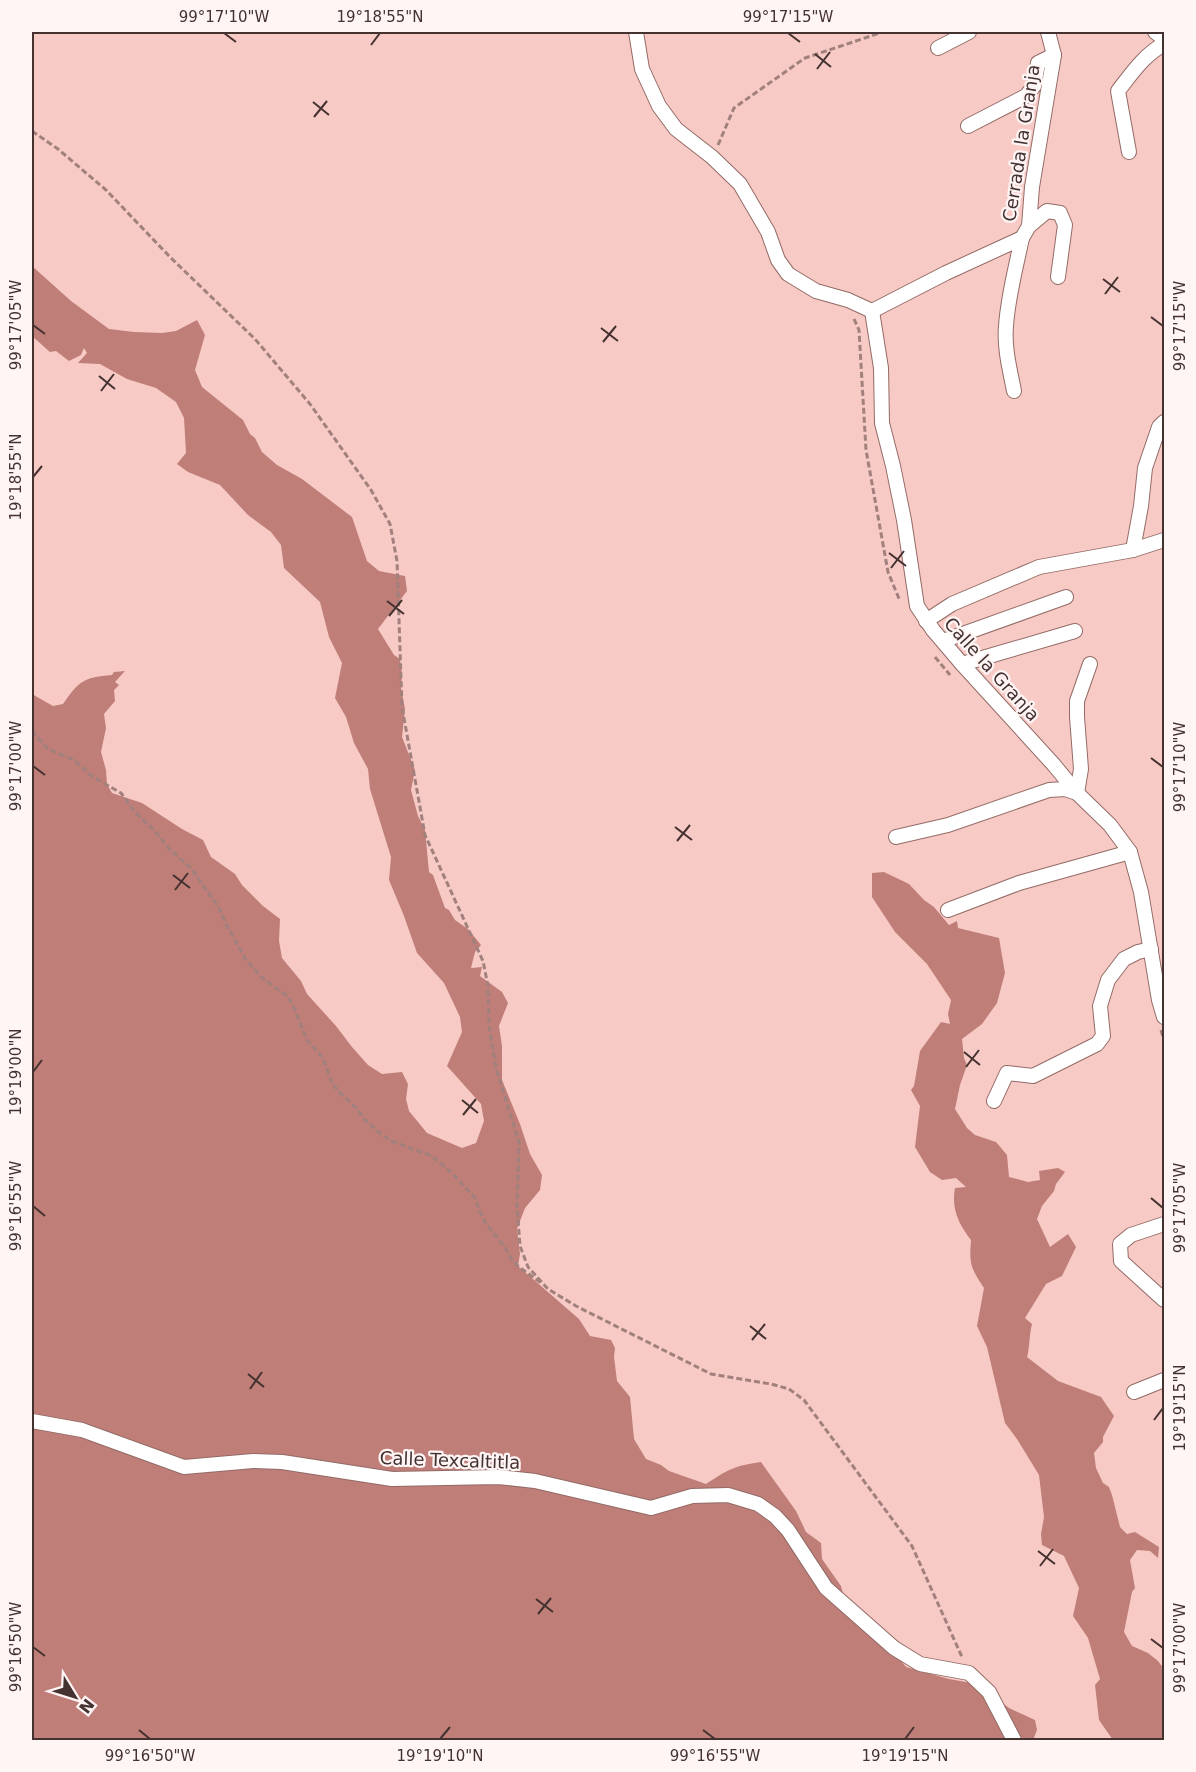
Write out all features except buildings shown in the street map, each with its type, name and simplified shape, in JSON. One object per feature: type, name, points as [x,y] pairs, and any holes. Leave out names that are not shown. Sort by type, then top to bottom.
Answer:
[{"type":"street","points":[[636,32],[642,69],[659,106],[676,129],[712,157],[740,184],[768,232],[778,260],[788,274],[816,291],[872,310]]},
{"type":"street","points":[[938,48],[969,32]]},
{"type":"street","name":"Cerrada la Granja","points":[[872,310],[1025,232],[1054,55],[1048,32]]},
{"type":"street","points":[[1155,32],[1164,39]]},
{"type":"street","points":[[1129,152],[1118,92],[1152,51],[1164,44]]},
{"type":"street","points":[[968,126],[1026,96],[1034,86],[1038,63],[1054,55]]},
{"type":"street","points":[[1014,391],[1008,361],[1006,328],[1009,299],[1025,232],[1047,212],[1060,213],[1065,225],[1058,277]]},
{"type":"street","name":"Calle la Granja","points":[[872,310],[881,368],[882,423],[902,509],[917,606],[926,621],[962,664],[1077,793],[1110,825],[1130,852],[1141,892],[1164,1017]]},
{"type":"street","points":[[1133,550],[1142,506],[1145,468],[1159,427],[1164,422]]},
{"type":"street","points":[[926,621],[952,604],[1039,567],[1133,550],[1164,540]]},
{"type":"street","points":[[944,641],[1066,597]]},
{"type":"street","points":[[962,664],[1075,631]]},
{"type":"street","points":[[896,837],[948,825],[1049,790],[1065,789],[1077,793],[1081,769],[1077,701],[1090,664]]},
{"type":"street","points":[[948,910],[1019,883],[1130,852]]},
{"type":"street","points":[[994,1101],[1007,1073],[1033,1076],[1096,1044],[1103,1036],[1100,1006],[1108,980],[1124,959],[1151,949]]},
{"type":"street","points":[[1164,1224],[1131,1235],[1120,1244],[1121,1261],[1164,1300]]},
{"type":"street","points":[[1134,1392],[1164,1380]]},
{"type":"street","name":"Calle Texcaltitla","points":[[32,1421],[82,1430],[184,1467],[253,1461],[282,1462],[392,1479],[498,1477],[535,1481],[651,1509],[692,1496],[728,1494],[758,1504],[775,1516],[788,1530],[826,1588],[894,1648],[920,1664],[969,1673]]},
{"type":"street","points":[[969,1673],[989,1692],[1014,1740]]},
{"type":"path","points":[[712,157],[735,108],[805,58],[882,32]]},
{"type":"path","points":[[32,131],[58,149],[106,190],[171,258],[255,339],[310,404],[371,490],[390,524],[397,561],[402,707],[425,835],[483,961],[488,986],[489,1026],[496,1068],[519,1142],[517,1205],[520,1246],[528,1267],[548,1289]]},
{"type":"path","points":[[32,731],[48,749],[74,760],[93,777],[121,793],[169,849],[191,868],[219,908],[246,960],[293,1005],[307,1040],[323,1058],[332,1083],[340,1094],[381,1134],[391,1141],[432,1156],[453,1174],[475,1198],[486,1224],[518,1266],[548,1289],[576,1306],[711,1374],[789,1389],[804,1400],[912,1546],[969,1673]]},
{"type":"shaded area","points":[[32,266],[71,301],[109,329],[162,333],[176,331],[197,320],[205,335],[195,370],[202,387],[243,420],[262,452],[277,465],[302,479],[352,517],[367,561],[379,571],[405,576],[407,591],[378,629],[394,655],[400,659],[401,688],[405,709],[402,737],[415,770],[411,790],[418,816],[425,830],[429,872],[433,875],[445,908],[455,920],[468,929],[481,945],[475,952],[471,968],[482,967],[480,976],[502,992],[508,1003],[499,1026],[502,1046],[502,1080],[530,1154],[542,1175],[540,1190],[525,1208],[517,1229],[520,1254],[518,1266],[579,1319],[590,1336],[611,1340],[615,1348],[617,1381],[630,1397],[634,1439],[646,1459],[669,1471],[706,1484],[732,1469],[761,1462],[796,1511],[806,1532],[821,1543],[822,1559],[841,1586],[847,1609],[878,1632],[906,1667],[977,1684],[1009,1708],[1035,1720],[1037,1730],[1033,1740],[32,1740],[32,694],[53,706],[63,704],[78,685],[88,679],[125,671],[115,682],[119,685],[114,690],[115,701],[104,714],[106,728],[101,752],[107,784],[112,793],[142,803],[203,840],[211,857],[235,874],[242,885],[263,906],[280,919],[279,941],[282,958],[301,981],[307,994],[368,1065],[382,1074],[402,1072],[408,1084],[406,1099],[409,1111],[427,1133],[462,1148],[476,1143],[484,1121],[481,1104],[447,1066],[462,1032],[460,1017],[444,983],[417,953],[389,880],[391,857],[370,789],[368,769],[354,743],[346,717],[335,698],[342,663],[329,637],[320,602],[284,568],[281,545],[271,532],[248,515],[220,485],[188,472],[177,464],[186,453],[184,418],[176,402],[156,388],[127,379],[100,364],[78,363],[87,353],[84,348],[81,355],[69,361],[56,351],[50,352],[32,336]]},
{"type":"shaded area","points":[[884,872],[909,884],[934,907],[949,925],[957,921],[958,928],[999,938],[1005,973],[997,1003],[982,1024],[962,1039],[967,1065],[955,1109],[967,1128],[975,1135],[996,1142],[1007,1155],[1009,1177],[1028,1182],[1040,1180],[1039,1171],[1058,1168],[1065,1172],[1042,1206],[1037,1219],[1050,1247],[1068,1234],[1076,1247],[1062,1276],[1046,1284],[1025,1318],[1032,1324],[1027,1357],[1058,1381],[1101,1397],[1114,1416],[1103,1437],[1103,1442],[1094,1453],[1096,1468],[1103,1483],[1109,1487],[1120,1527],[1127,1534],[1135,1532],[1159,1547],[1158,1558],[1150,1551],[1137,1550],[1130,1560],[1135,1588],[1132,1592],[1124,1632],[1132,1646],[1148,1653],[1164,1669],[1164,1740],[1113,1740],[1099,1720],[1095,1685],[1100,1679],[1088,1638],[1073,1616],[1079,1588],[1064,1556],[1042,1545],[1044,1517],[1039,1475],[1005,1423],[987,1347],[977,1326],[984,1288],[972,1266],[971,1240],[960,1222],[954,1203],[955,1188],[966,1187],[956,1178],[942,1180],[930,1172],[915,1147],[920,1106],[911,1090],[914,1086],[920,1051],[941,1022],[950,1024],[948,1014],[951,1000],[927,964],[895,932],[872,897],[872,873]]}]
